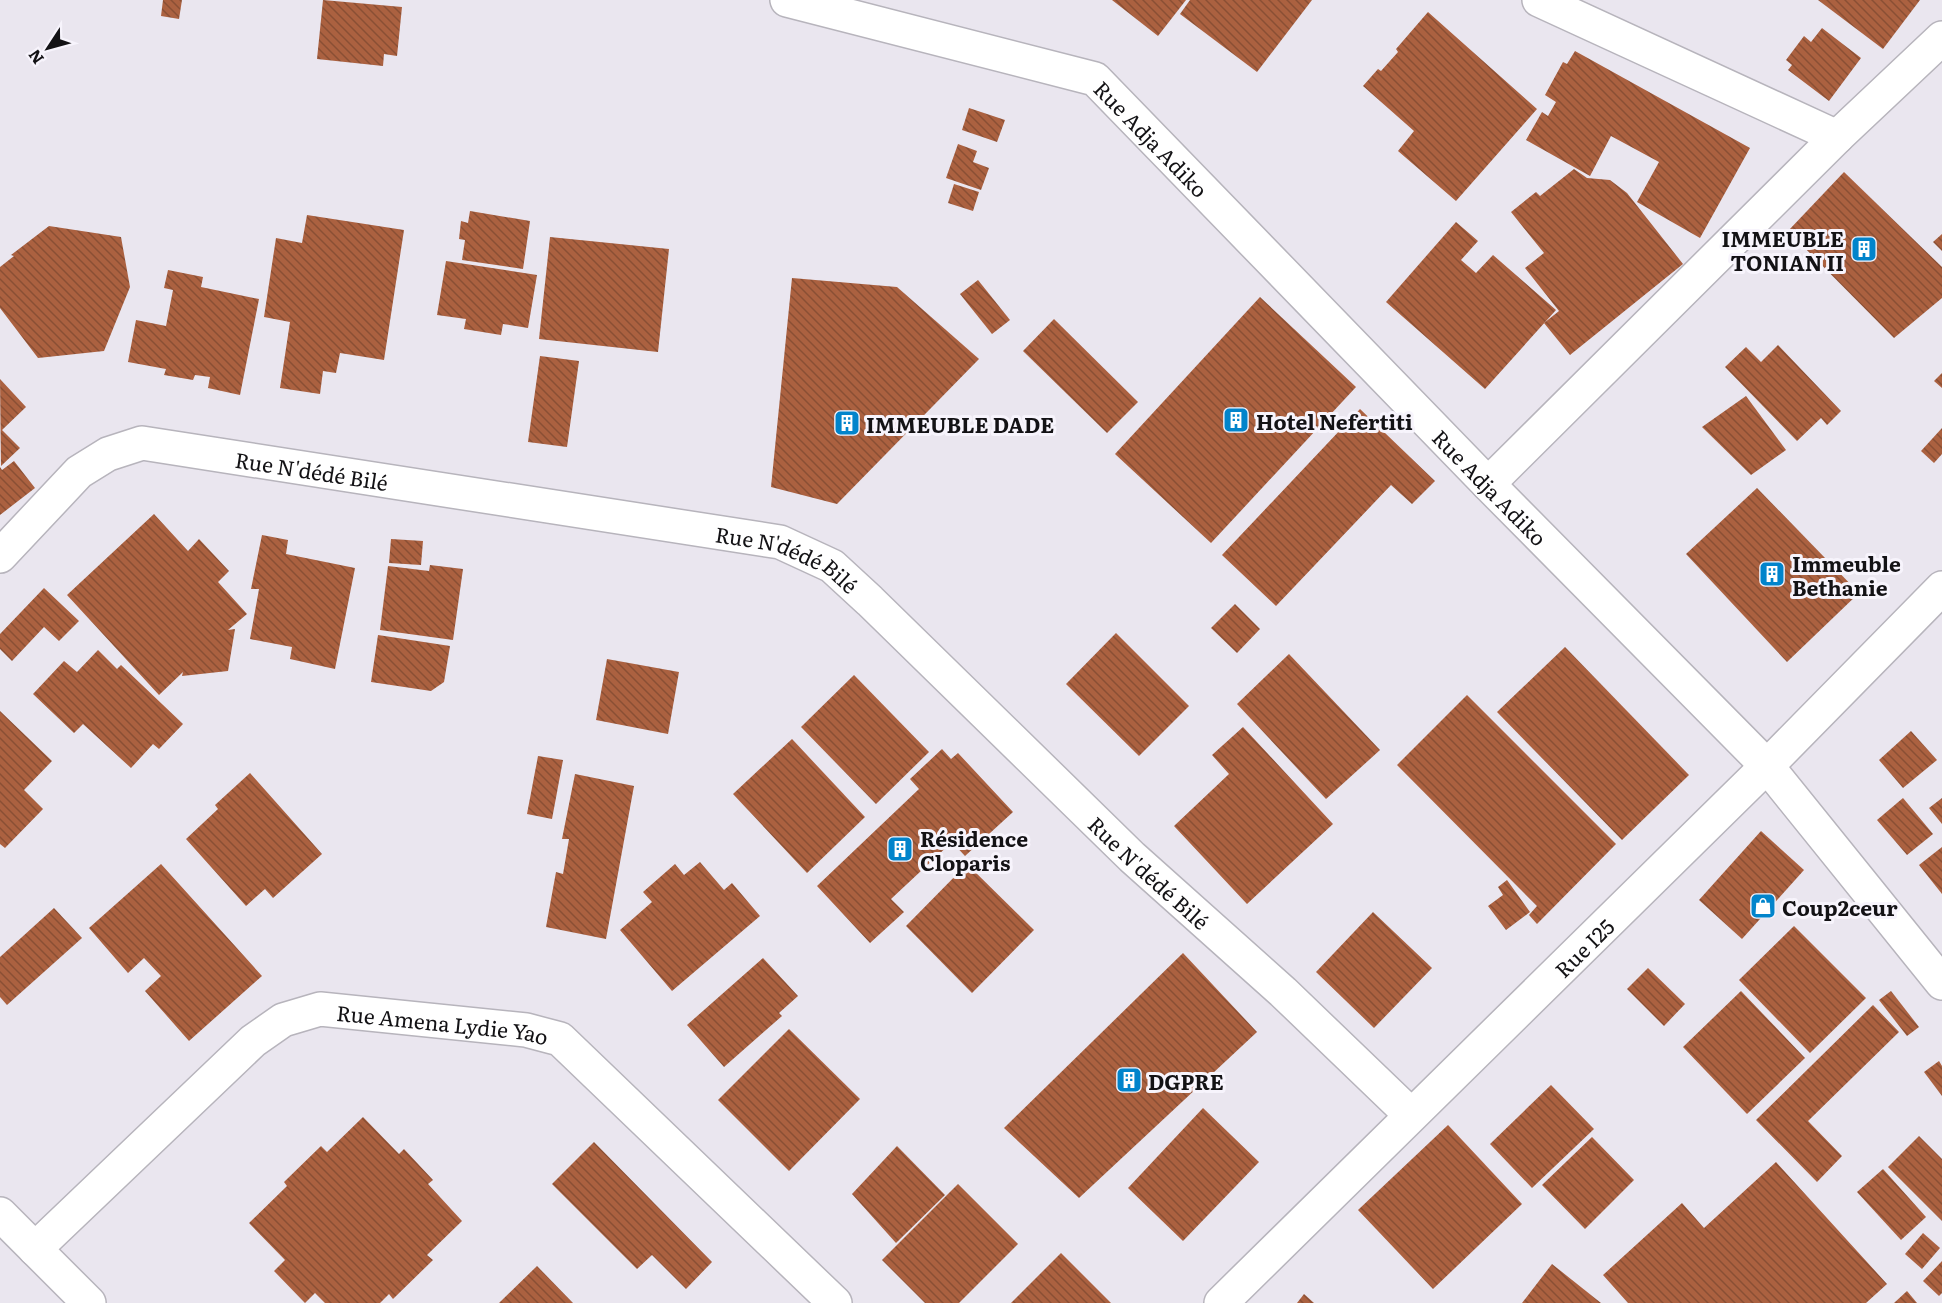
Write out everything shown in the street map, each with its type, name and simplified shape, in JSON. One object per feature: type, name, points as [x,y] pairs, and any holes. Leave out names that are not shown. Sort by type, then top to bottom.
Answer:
[{"type":"street","name":"Rue Adja Adiko","points":[[787,0],[1095,79],[1488,484],[1767,766],[1942,983]]},
{"type":"street","points":[[1539,0],[1837,137]]},
{"type":"street","points":[[1488,484],[1837,137],[1942,38]]},
{"type":"street","name":"Rue N'dédé Bilé","points":[[0,556],[79,472],[108,454],[142,443],[780,542],[832,566],[840,573],[1132,857],[1283,992],[1411,1115]]},
{"type":"street","name":"Rue I25","points":[[1221,1303],[1767,766],[1942,588]]},
{"type":"street","name":"Rue Amena Lydie Yao","points":[[35,1249],[253,1041],[283,1020],[320,1009],[526,1029],[560,1039],[835,1303]]},
{"type":"street","points":[[0,1214],[89,1303]]},
{"type":"building","points":[[163,0],[182,0],[179,19],[161,16]]},
{"type":"building","points":[[323,0],[402,7],[397,56],[384,54],[383,66],[317,59]]},
{"type":"building","points":[[1112,0],[1186,0],[1158,36]]},
{"type":"building","points":[[1190,0],[1312,0],[1257,72],[1180,14]]},
{"type":"building","points":[[1818,0],[1920,0],[1883,49]]},
{"type":"building","points":[[1428,12],[1537,109],[1456,201],[1398,151],[1414,131],[1363,86],[1398,52],[1396,49]]},
{"type":"building","points":[[1822,28],[1861,58],[1829,101],[1788,70],[1792,65],[1786,60],[1804,36],[1811,42]]},
{"type":"building","points":[[1575,51],[1750,148],[1700,238],[1637,202],[1659,162],[1611,136],[1590,176],[1526,140],[1542,112],[1548,116],[1556,102],[1545,95],[1563,62],[1567,64]]},
{"type":"building","points":[[969,108],[1005,120],[997,142],[962,130]]},
{"type":"building","points":[[958,144],[977,151],[973,162],[989,168],[981,190],[946,178]]},
{"type":"building","points":[[1574,169],[1587,178],[1610,180],[1627,193],[1683,264],[1570,355],[1544,323],[1559,311],[1525,268],[1544,253],[1511,212],[1536,192],[1540,196]]},
{"type":"building","name":"IMMEUBLE TONIAN II","points":[[1844,172],[1942,267],[1942,298],[1894,338],[1788,231]]},
{"type":"building","points":[[954,184],[979,192],[973,211],[948,203]]},
{"type":"building","points":[[470,211],[530,221],[523,269],[462,260],[465,240],[459,239],[461,221],[468,223]]},
{"type":"building","points":[[307,215],[404,230],[384,360],[340,353],[336,373],[323,371],[320,394],[280,388],[290,322],[264,317],[276,238],[302,243]]},
{"type":"building","points":[[1456,222],[1478,241],[1461,260],[1476,273],[1493,255],[1556,310],[1485,389],[1386,302]]},
{"type":"building","points":[[49,226],[121,237],[130,287],[104,351],[38,358],[0,308],[0,267],[14,256],[11,255]]},
{"type":"building","points":[[1942,234],[1942,251],[1933,242]]},
{"type":"building","points":[[550,237],[669,249],[658,352],[539,339]]},
{"type":"building","points":[[446,261],[537,275],[528,328],[503,324],[501,335],[464,329],[466,319],[437,315]]},
{"type":"building","points":[[168,270],[203,277],[201,287],[259,299],[240,395],[208,388],[210,377],[195,375],[193,380],[164,375],[166,369],[128,362],[136,320],[166,326],[173,290],[164,288]]},
{"type":"building","name":"IMMEUBLE DADE","points":[[792,278],[897,287],[979,359],[837,504],[771,487]]},
{"type":"building","points":[[978,280],[1010,320],[992,334],[960,294]]},
{"type":"building","name":"Hotel Nefertiti","points":[[1260,297],[1356,387],[1211,543],[1115,454]]},
{"type":"building","points":[[1054,319],[1138,402],[1107,433],[1023,351]]},
{"type":"building","points":[[1778,345],[1841,411],[1827,425],[1821,418],[1797,441],[1725,367],[1746,347],[1761,362]]},
{"type":"building","points":[[540,356],[579,361],[567,447],[528,442]]},
{"type":"building","points":[[1942,373],[1942,388],[1934,381]]},
{"type":"building","points":[[0,379],[26,407],[2,430],[20,448],[1,466]]},
{"type":"building","points":[[1746,396],[1786,450],[1751,475],[1702,427]]},
{"type":"building","points":[[1360,409],[1435,481],[1412,504],[1391,485],[1276,606],[1222,555]]},
{"type":"building","points":[[1942,428],[1942,454],[1934,463],[1921,451]]},
{"type":"building","points":[[14,461],[35,488],[0,515],[0,467],[2,470]]},
{"type":"building","name":"Immeuble Bethanie","points":[[1757,488],[1859,593],[1787,662],[1686,554]]},
{"type":"building","points":[[154,514],[188,551],[199,539],[229,571],[218,582],[247,614],[228,630],[235,629],[228,671],[182,676],[183,672],[159,695],[67,595]]},
{"type":"building","points":[[262,535],[288,540],[286,554],[355,568],[335,669],[290,659],[292,647],[250,639],[259,589],[251,589]]},
{"type":"building","points":[[391,539],[423,541],[421,565],[389,563]]},
{"type":"building","points":[[430,565],[463,569],[453,640],[380,630],[388,566],[429,571]]},
{"type":"building","points":[[44,588],[79,621],[59,641],[44,627],[12,661],[0,649],[0,634]]},
{"type":"building","points":[[1235,604],[1260,629],[1237,653],[1211,628]]},
{"type":"building","points":[[1116,633],[1189,706],[1139,756],[1066,684]]},
{"type":"building","points":[[378,635],[450,646],[444,682],[431,691],[371,682]]},
{"type":"building","points":[[1565,647],[1689,775],[1622,840],[1497,712]]},
{"type":"building","points":[[98,650],[117,669],[121,665],[183,724],[159,749],[153,744],[131,768],[83,724],[74,733],[33,694],[64,661],[77,672]]},
{"type":"building","points":[[1289,654],[1380,750],[1326,799],[1237,704]]},
{"type":"building","points":[[607,659],[679,672],[668,734],[596,720]]},
{"type":"building","points":[[854,675],[929,752],[876,804],[801,727]]},
{"type":"building","points":[[1467,695],[1616,844],[1537,924],[1529,915],[1537,906],[1397,765]]},
{"type":"building","points":[[0,711],[52,761],[24,790],[43,809],[5,848],[0,844]]},
{"type":"building","points":[[1243,727],[1333,824],[1247,904],[1174,826],[1229,774],[1212,755]]},
{"type":"building","points":[[1911,731],[1937,760],[1903,788],[1879,760]]},
{"type":"building","points":[[792,739],[865,817],[807,873],[733,794]]},
{"type":"building","name":"Résidence Cloparis","points":[[942,749],[951,759],[958,753],[1013,812],[965,856],[952,842],[891,899],[904,912],[870,943],[817,886],[919,789],[910,779]]},
{"type":"building","points":[[538,756],[563,760],[552,819],[527,814]]},
{"type":"building","points":[[250,773],[322,854],[273,898],[265,889],[246,906],[186,839],[218,809],[215,805]]},
{"type":"building","points":[[575,774],[634,786],[606,939],[546,927],[556,872],[563,874],[569,839],[562,839]]},
{"type":"building","points":[[1903,798],[1933,834],[1907,855],[1877,820]]},
{"type":"building","points":[[1942,798],[1942,824],[1929,808]]},
{"type":"building","points":[[1761,831],[1804,870],[1742,939],[1699,900]]},
{"type":"building","points":[[1942,847],[1942,894],[1919,865]]},
{"type":"building","points":[[700,862],[724,890],[732,883],[760,916],[672,991],[620,930],[652,902],[643,892],[675,864],[684,875]]},
{"type":"building","points":[[161,864],[262,976],[189,1041],[145,991],[161,976],[144,958],[128,973],[89,928]]},
{"type":"building","points":[[967,864],[1034,930],[972,993],[906,926]]},
{"type":"building","points":[[1507,880],[1530,912],[1506,930],[1488,906],[1503,895],[1498,887]]},
{"type":"building","points":[[54,908],[82,938],[7,1005],[0,997],[0,957]]},
{"type":"building","points":[[1373,912],[1432,968],[1374,1028],[1316,972]]},
{"type":"building","points":[[1794,926],[1866,998],[1810,1053],[1739,980]]},
{"type":"building","name":"DGPRE","points":[[1183,953],[1257,1032],[1079,1198],[1004,1128]]},
{"type":"building","points":[[763,958],[798,996],[779,1013],[782,1016],[724,1067],[687,1025]]},
{"type":"building","points":[[1648,968],[1685,1004],[1664,1026],[1627,989]]},
{"type":"building","points":[[1741,991],[1805,1058],[1747,1114],[1683,1047]]},
{"type":"building","points":[[1891,991],[1919,1027],[1907,1036],[1879,1000]]},
{"type":"building","points":[[1873,1005],[1899,1032],[1808,1121],[1842,1156],[1817,1182],[1756,1120]]},
{"type":"building","points":[[789,1029],[860,1099],[789,1171],[718,1100]]},
{"type":"building","points":[[1939,1061],[1942,1066],[1942,1096],[1924,1072]]},
{"type":"building","points":[[1551,1085],[1594,1129],[1532,1188],[1490,1144]]},
{"type":"building","points":[[1203,1108],[1259,1162],[1183,1241],[1128,1188]]},
{"type":"building","points":[[363,1117],[399,1154],[404,1149],[433,1180],[428,1184],[462,1221],[427,1255],[433,1260],[393,1299],[389,1294],[380,1303],[325,1303],[315,1293],[305,1303],[274,1271],[285,1260],[249,1223],[287,1186],[284,1182],[321,1146],[327,1152]]},
{"type":"building","points":[[1448,1125],[1522,1204],[1433,1289],[1358,1210]]},
{"type":"building","points":[[1919,1136],[1942,1159],[1942,1221],[1888,1167]]},
{"type":"building","points":[[1592,1137],[1634,1180],[1585,1229],[1542,1185]]},
{"type":"building","points":[[594,1142],[712,1262],[686,1289],[652,1255],[637,1269],[552,1184]]},
{"type":"building","points":[[897,1146],[945,1195],[896,1243],[852,1194]]},
{"type":"building","points":[[1776,1162],[1887,1284],[1866,1303],[1628,1303],[1603,1275],[1682,1203],[1704,1228]]},
{"type":"building","points":[[1883,1169],[1926,1217],[1901,1240],[1857,1192]]},
{"type":"building","points":[[958,1184],[1018,1244],[959,1303],[925,1303],[882,1260]]},
{"type":"building","points":[[1923,1233],[1940,1248],[1922,1269],[1905,1254]]},
{"type":"building","points":[[1061,1253],[1111,1303],[1011,1303]]},
{"type":"building","points":[[1942,1261],[1942,1293],[1939,1296],[1923,1281]]},
{"type":"building","points":[[1552,1264],[1601,1303],[1522,1303]]},
{"type":"building","points":[[537,1266],[573,1303],[499,1303]]},
{"type":"building","points":[[1907,1291],[1917,1303],[1894,1303]]},
{"type":"building","points":[[1304,1294],[1314,1303],[1297,1303]]},
{"type":"place","name":"IMMEUBLE TONIAN II","points":[[1864,249]]},
{"type":"place","name":"Hotel Nefertiti","points":[[1236,420]]},
{"type":"place","name":"IMMEUBLE DADE","points":[[847,423]]},
{"type":"place","name":"Immeuble Bethanie","points":[[1772,574]]},
{"type":"place","name":"Résidence Cloparis","points":[[900,849]]},
{"type":"place","name":"Coup2ceur","points":[[1763,906]]},
{"type":"place","name":"DGPRE","points":[[1129,1080]]}]
